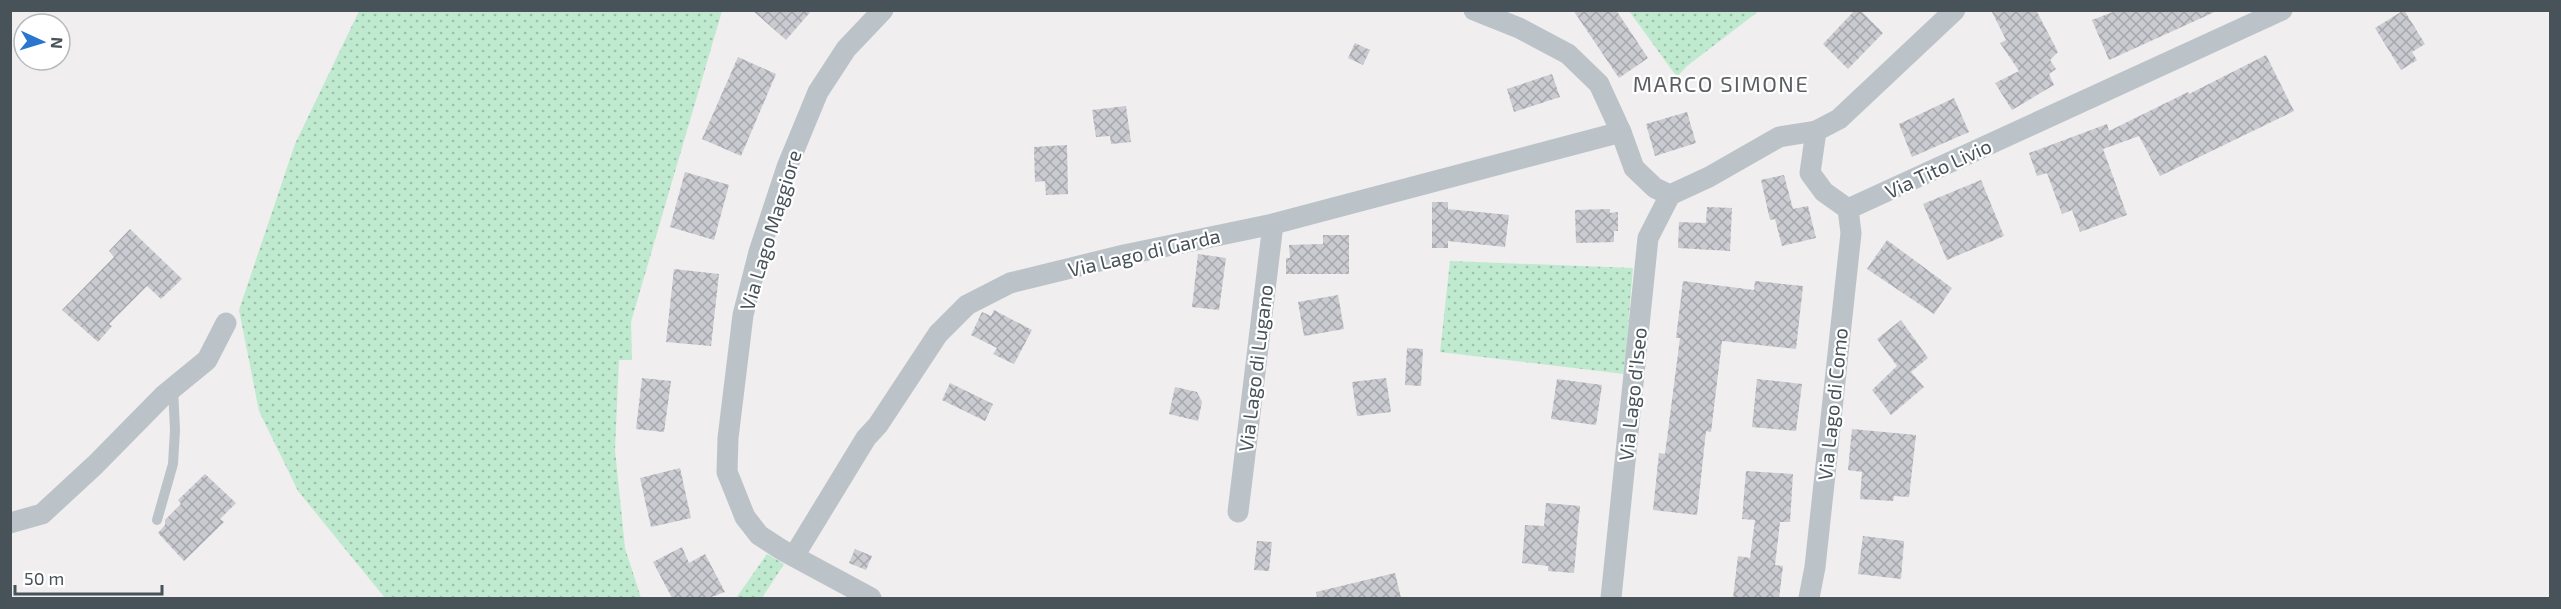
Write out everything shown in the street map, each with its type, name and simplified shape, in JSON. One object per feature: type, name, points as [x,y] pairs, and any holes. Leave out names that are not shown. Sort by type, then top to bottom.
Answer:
[{"type":"street","name":"Via Lago Maggiore","points":[[794,556],[759,535],[745,517],[727,472],[728,438],[742,315],[759,252],[787,167],[818,92],[846,50],[883,10]]},
{"type":"street","points":[[1474,10],[1519,28],[1568,54],[1599,84],[1621,132],[1634,168],[1655,189],[1670,195],[1709,177],[1779,137],[1816,131],[1839,119],[1955,10]]},
{"type":"street","name":"Via Tito Livio","points":[[1848,209],[2282,10]]},
{"type":"street","points":[[1816,131],[1810,173],[1824,192],[1848,209]]},
{"type":"street","name":"Via Lago di Garda","points":[[794,556],[866,438],[878,425],[938,334],[967,305],[1010,283],[1124,255],[1273,224],[1621,132]]},
{"type":"street","name":"Via Lago d'Iseo","points":[[1611,598],[1648,238],[1670,195]]},
{"type":"street","name":"Via Lago di Como","points":[[1809,598],[1815,567],[1851,233],[1848,209]]},
{"type":"street","name":"Via Lago di Lugano","points":[[1238,512],[1273,224]]},
{"type":"street","points":[[10,523],[42,514],[173,388],[207,360],[226,323]]},
{"type":"street","points":[[794,556],[871,598]]},
{"type":"lane","points":[[157,519],[173,464],[175,430],[173,388]]},
{"type":"green space","points":[[359,11],[722,11],[631,322],[632,360],[619,360],[615,450],[625,548],[641,598],[385,598],[298,491],[259,411],[239,310],[295,144]]},
{"type":"green space","points":[[1629,11],[1759,11],[1687,66],[1677,77]]},
{"type":"green space","points":[[1450,261],[1633,268],[1624,374],[1440,352]]},
{"type":"green space","points":[[767,554],[784,564],[762,598],[736,598]]},
{"type":"building","points":[[752,10],[812,10],[786,40]]},
{"type":"building","points":[[1573,10],[1616,10],[1648,58],[1619,78]]},
{"type":"building","points":[[1855,10],[1860,10],[1883,33],[1848,69],[1823,44]]},
{"type":"building","points":[[1991,10],[2036,10],[2058,52],[2050,60],[2056,69],[2049,74],[2054,85],[2012,110],[1995,83],[2019,71],[2000,43],[2006,40]]},
{"type":"building","points":[[2118,10],[2219,10],[2109,60],[2092,20]]},
{"type":"building","points":[[2404,10],[2425,44],[2412,52],[2417,60],[2401,70],[2375,28]]},
{"type":"building","points":[[1355,43],[1370,50],[1363,65],[1348,58]]},
{"type":"building","points":[[2266,55],[2294,111],[2160,176],[2139,136],[2103,149],[2127,215],[2080,232],[2072,210],[2062,214],[2047,173],[2037,176],[2029,153],[2107,124],[2109,131]]},
{"type":"building","points":[[738,57],[776,74],[741,156],[702,139]]},
{"type":"building","points":[[1552,74],[1560,97],[1514,112],[1507,89]]},
{"type":"building","points":[[1954,98],[1969,132],[1912,157],[1899,124]]},
{"type":"building","points":[[1126,106],[1131,142],[1111,144],[1110,136],[1096,137],[1092,110]]},
{"type":"building","points":[[1687,112],[1696,143],[1655,156],[1646,124]]},
{"type":"building","points":[[1067,145],[1068,194],[1046,195],[1045,181],[1035,182],[1034,147]]},
{"type":"building","points":[[685,172],[729,185],[714,240],[670,227]]},
{"type":"building","points":[[1784,175],[1793,209],[1808,206],[1816,238],[1782,246],[1775,219],[1770,220],[1761,180]]},
{"type":"building","points":[[1981,180],[2004,236],[1947,260],[1923,204]]},
{"type":"building","points":[[1432,202],[1448,202],[1448,209],[1509,215],[1505,247],[1448,241],[1448,248],[1432,248]]},
{"type":"building","points":[[1707,207],[1732,208],[1730,251],[1678,248],[1679,222],[1706,223]]},
{"type":"building","points":[[1610,209],[1610,213],[1618,212],[1618,231],[1614,231],[1614,242],[1576,243],[1575,210]]},
{"type":"building","points":[[130,229],[182,279],[161,299],[147,286],[109,324],[112,326],[98,342],[62,310],[114,257],[109,251]]},
{"type":"building","points":[[1323,235],[1349,235],[1349,274],[1286,274],[1286,258],[1290,258],[1289,245],[1323,244]]},
{"type":"building","points":[[1887,240],[1952,288],[1934,314],[1867,269]]},
{"type":"building","points":[[1198,254],[1226,258],[1219,310],[1192,307]]},
{"type":"building","points":[[674,269],[719,274],[711,346],[666,342]]},
{"type":"building","points":[[1683,281],[1754,290],[1755,281],[1803,286],[1796,349],[1722,341],[1711,432],[1706,431],[1697,515],[1653,510],[1659,453],[1665,454],[1680,338],[1676,338]]},
{"type":"building","points":[[1338,295],[1344,329],[1304,336],[1298,302]]},
{"type":"building","points":[[994,310],[1032,330],[1014,364],[993,354],[997,348],[971,335],[982,312],[991,316]]},
{"type":"building","points":[[1901,320],[1928,358],[1911,372],[1924,387],[1891,415],[1872,390],[1897,366],[1877,339]]},
{"type":"building","points":[[1407,348],[1423,349],[1421,386],[1405,385]]},
{"type":"building","points":[[642,378],[671,381],[664,432],[636,429]]},
{"type":"building","points":[[1386,378],[1391,412],[1357,416],[1352,382]]},
{"type":"building","points":[[1557,379],[1602,385],[1596,425],[1551,419]]},
{"type":"building","points":[[1757,379],[1802,384],[1796,431],[1752,427]]},
{"type":"building","points":[[950,383],[993,404],[985,421],[942,400]]},
{"type":"building","points":[[1175,387],[1197,392],[1202,402],[1198,421],[1169,414]]},
{"type":"building","points":[[1852,429],[1916,435],[1909,497],[1894,496],[1893,501],[1860,499],[1862,472],[1848,470]]},
{"type":"building","points":[[680,468],[691,518],[651,527],[640,478]]},
{"type":"building","points":[[1746,471],[1793,474],[1790,522],[1780,522],[1775,565],[1783,566],[1779,598],[1733,598],[1738,556],[1750,558],[1755,520],[1742,519]]},
{"type":"building","points":[[205,474],[236,503],[220,519],[224,522],[184,561],[158,533],[165,525],[165,520],[181,504],[178,500]]},
{"type":"building","points":[[1546,503],[1580,506],[1574,573],[1548,571],[1548,566],[1522,563],[1525,525],[1544,526]]},
{"type":"building","points":[[1863,536],[1904,541],[1901,579],[1858,574]]},
{"type":"building","points":[[1257,541],[1272,542],[1269,571],[1254,570]]},
{"type":"building","points":[[682,547],[689,563],[705,554],[725,592],[709,598],[672,598],[653,562]]},
{"type":"building","points":[[855,549],[872,556],[866,570],[849,563]]},
{"type":"building","points":[[1395,573],[1401,598],[1317,598],[1316,592]]},
{"type":"district","name":"MARCO SIMONE","points":[[1721,83]]}]
